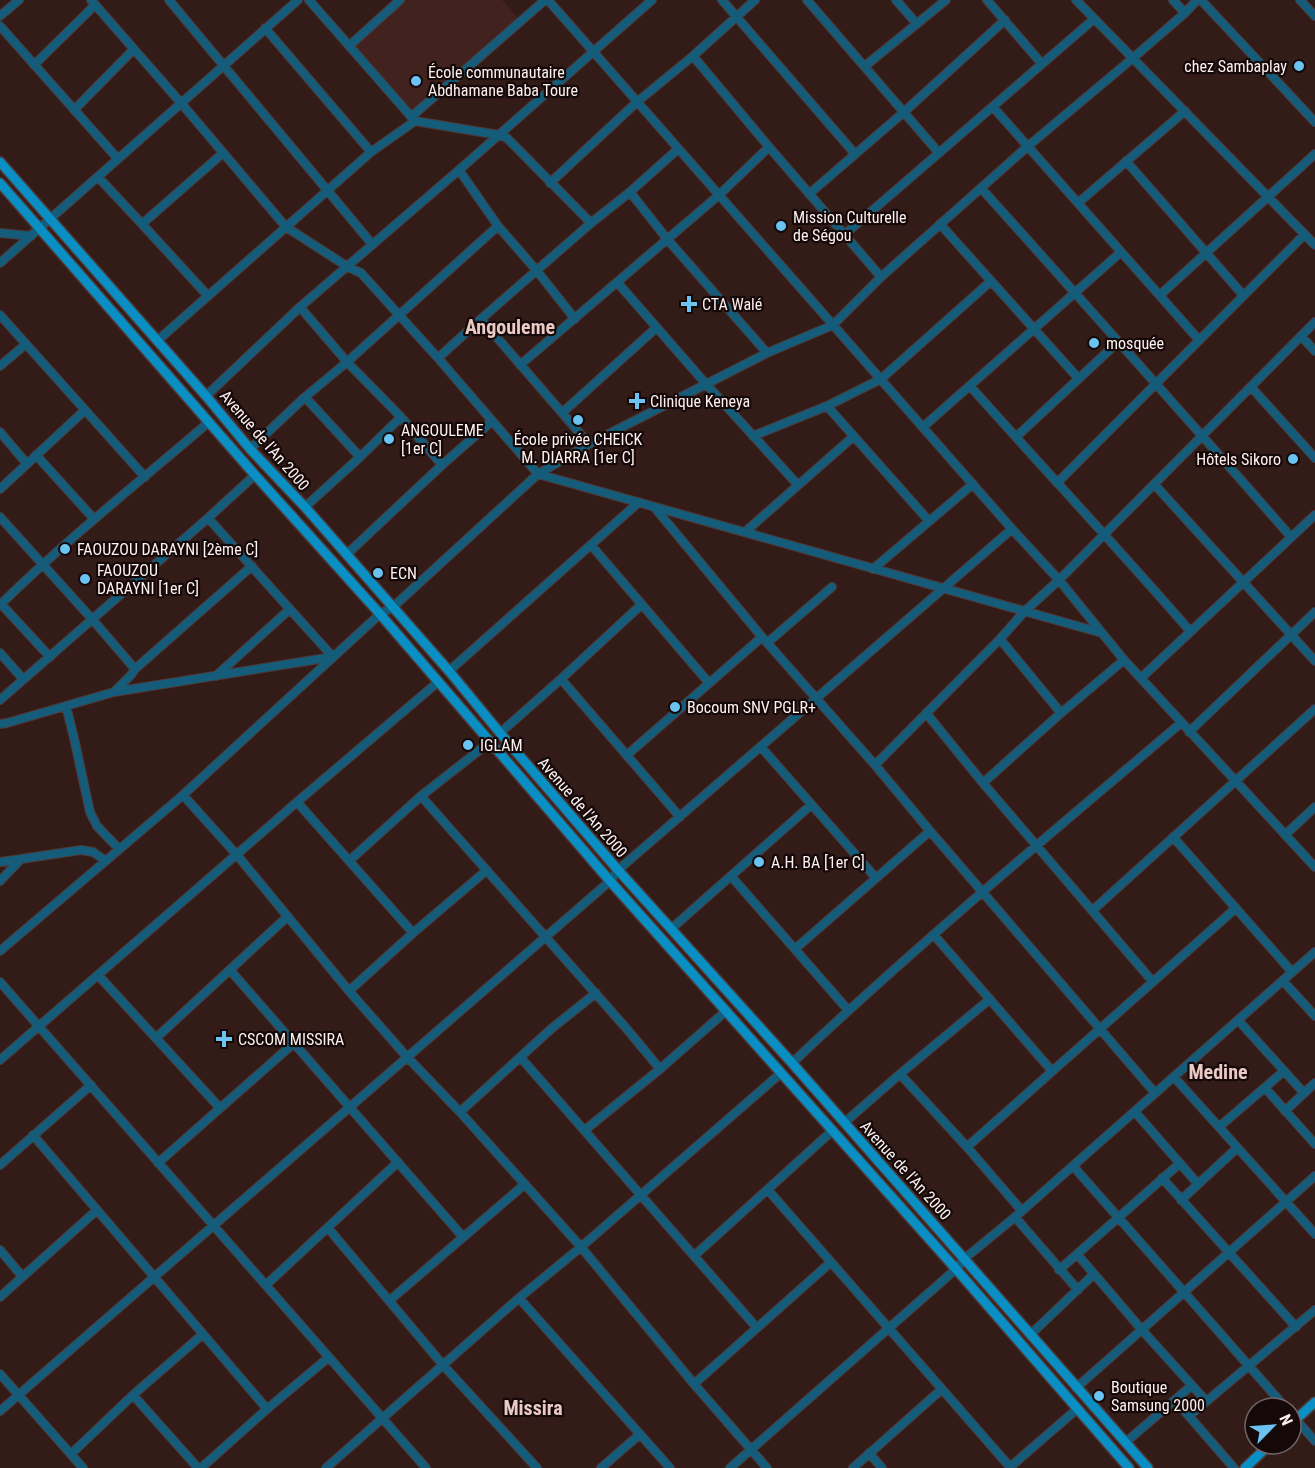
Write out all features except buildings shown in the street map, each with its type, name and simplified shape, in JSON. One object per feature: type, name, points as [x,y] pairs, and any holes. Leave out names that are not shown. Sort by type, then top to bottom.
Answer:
[{"type":"main road","name":"Avenue de l'An 2000","points":[[0,162],[250,449],[449,671],[618,870],[792,1063],[1148,1468]]},
{"type":"main road","name":"Avenue de l'An 2000","points":[[0,183],[255,475],[381,614],[610,881],[956,1269],[1129,1468]]},
{"type":"main road","points":[[1303,1411],[1315,1402]]},
{"type":"main road","points":[[1247,1467],[1258,1456]]},
{"type":"street","points":[[169,0],[372,244]]},
{"type":"street","points":[[0,263],[298,0]]},
{"type":"street","points":[[309,0],[413,119],[507,138],[591,223]]},
{"type":"street","points":[[349,46],[400,0]]},
{"type":"street","points":[[157,341],[371,152],[413,119],[546,0],[1059,580],[1124,660],[1315,867]]},
{"type":"street","points":[[206,396],[300,307],[652,0]]},
{"type":"street","points":[[722,0],[855,154]]},
{"type":"street","points":[[550,183],[637,102],[693,56],[755,0]]},
{"type":"street","points":[[807,0],[939,153]]},
{"type":"street","points":[[896,0],[917,24]]},
{"type":"street","points":[[865,66],[946,0]]},
{"type":"street","points":[[987,0],[1042,64]]},
{"type":"street","points":[[1076,0],[1315,246]]},
{"type":"street","points":[[1173,0],[1185,13]]},
{"type":"street","points":[[0,951],[183,795],[538,474],[589,444],[767,353],[833,325],[881,277],[940,224],[1199,0],[1315,122]]},
{"type":"street","points":[[1300,0],[1315,16]]},
{"type":"street","points":[[0,16],[16,1]]},
{"type":"street","points":[[34,65],[93,3],[285,227],[361,273],[538,474],[1102,633]]},
{"type":"street","points":[[844,235],[1094,19]]},
{"type":"street","points":[[809,194],[1005,20]]},
{"type":"street","points":[[0,26],[118,159]]},
{"type":"street","points":[[265,28],[371,152]]},
{"type":"street","points":[[74,110],[134,50]]},
{"type":"street","points":[[693,56],[881,277]]},
{"type":"street","points":[[993,107],[1199,340]]},
{"type":"street","points":[[1078,203],[1185,111]]},
{"type":"street","points":[[520,365],[718,195],[769,147]]},
{"type":"street","points":[[438,358],[678,149]]},
{"type":"street","points":[[142,224],[223,153]]},
{"type":"street","points":[[1160,295],[1315,153]]},
{"type":"street","points":[[1126,161],[1244,295]]},
{"type":"street","points":[[459,170],[498,226],[575,319]]},
{"type":"street","points":[[98,177],[208,296]]},
{"type":"street","points":[[981,188],[1203,435],[1291,537]]},
{"type":"street","points":[[630,192],[667,239],[767,353]]},
{"type":"street","points":[[940,224],[1078,378]]},
{"type":"street","points":[[250,449],[305,397],[498,226]]},
{"type":"street","points":[[0,233],[31,236]]},
{"type":"street","points":[[1057,483],[1304,235]]},
{"type":"street","points":[[923,427],[1121,252]]},
{"type":"street","points":[[753,436],[827,406],[881,379],[991,281]]},
{"type":"street","points":[[617,282],[798,485]]},
{"type":"street","points":[[300,307],[347,362],[401,417],[442,465]]},
{"type":"street","points":[[0,315],[144,477]]},
{"type":"street","points":[[481,319],[589,444]]},
{"type":"street","points":[[875,765],[1025,611],[1059,580],[1315,322]]},
{"type":"street","points":[[563,412],[656,328]]},
{"type":"street","points":[[1301,336],[1315,351]]},
{"type":"street","points":[[1016,437],[1118,342]]},
{"type":"street","points":[[0,366],[26,344]]},
{"type":"street","points":[[970,386],[1191,631]]},
{"type":"street","points":[[1251,387],[1315,458]]},
{"type":"street","points":[[305,397],[360,457]]},
{"type":"street","points":[[827,406],[929,521]]},
{"type":"street","points":[[0,489],[85,410]]},
{"type":"street","points":[[304,507],[401,417]]},
{"type":"street","points":[[346,555],[492,421]]},
{"type":"street","points":[[50,657],[0,604],[94,519],[209,422]]},
{"type":"street","points":[[0,432],[27,464]]},
{"type":"street","points":[[745,532],[854,436]]},
{"type":"street","points":[[36,455],[94,519]]},
{"type":"street","points":[[0,700],[255,475]]},
{"type":"street","points":[[873,568],[973,484]]},
{"type":"street","points":[[1154,484],[1315,662]]},
{"type":"street","points":[[449,671],[639,502]]},
{"type":"street","points":[[654,507],[765,640],[875,765],[1155,1093]]},
{"type":"street","points":[[1141,678],[1315,515]]},
{"type":"street","points":[[0,517],[135,669]]},
{"type":"street","points":[[208,518],[333,657]]},
{"type":"street","points":[[0,1411],[546,938],[610,881],[618,870],[1012,529]]},
{"type":"street","points":[[591,545],[709,683]]},
{"type":"street","points":[[114,692],[135,669],[252,566]]},
{"type":"street","points":[[627,755],[709,683],[832,587]]},
{"type":"street","points":[[500,733],[641,605]]},
{"type":"street","points":[[216,676],[290,609]]},
{"type":"street","points":[[1189,732],[1315,612]]},
{"type":"street","points":[[1000,639],[1061,713]]},
{"type":"street","points":[[0,653],[23,680]]},
{"type":"street","points":[[2,722],[114,692],[333,657]]},
{"type":"street","points":[[982,783],[1124,660]]},
{"type":"street","points":[[561,680],[680,817]]},
{"type":"street","points":[[0,1060],[438,682]]},
{"type":"street","points":[[66,706],[90,812],[97,826],[119,849]]},
{"type":"street","points":[[1093,910],[1315,710]]},
{"type":"street","points":[[926,713],[982,783],[1154,982]]},
{"type":"street","points":[[792,1063],[848,1010],[982,892],[1182,723]]},
{"type":"street","points":[[349,861],[421,796],[490,741]]},
{"type":"street","points":[[761,747],[876,878]]},
{"type":"street","points":[[183,795],[237,855],[349,991],[407,1057],[460,1112],[581,1247],[767,1468]]},
{"type":"street","points":[[421,796],[596,993],[660,1069]]},
{"type":"street","points":[[297,802],[413,933]]},
{"type":"street","points":[[671,929],[811,805]]},
{"type":"street","points":[[1285,835],[1315,807]]},
{"type":"street","points":[[795,949],[930,831]]},
{"type":"street","points":[[1173,837],[1292,972]]},
{"type":"street","points":[[0,862],[81,850],[93,852],[106,861]]},
{"type":"street","points":[[0,881],[21,859]]},
{"type":"street","points":[[349,991],[487,870]]},
{"type":"street","points":[[731,876],[848,1010]]},
{"type":"street","points":[[967,1147],[1236,908]]},
{"type":"street","points":[[156,1038],[288,917]]},
{"type":"street","points":[[934,935],[1052,1071]]},
{"type":"street","points":[[730,1468],[956,1269],[964,1259],[1022,1211],[1315,952]]},
{"type":"street","points":[[230,970],[463,1237]]},
{"type":"street","points":[[98,975],[220,1108]]},
{"type":"street","points":[[0,981],[426,1468]]},
{"type":"street","points":[[1283,981],[1315,1016]]},
{"type":"street","points":[[460,1112],[551,1029],[596,993]]},
{"type":"street","points":[[844,1123],[990,999]]},
{"type":"street","points":[[585,1130],[726,1011]]},
{"type":"street","points":[[1238,1020],[1304,1093]]},
{"type":"street","points":[[158,1163],[294,1043]]},
{"type":"street","points":[[521,1058],[758,1328]]},
{"type":"street","points":[[1219,1128],[1284,1071]]},
{"type":"street","points":[[326,1468],[519,1298],[781,1073]]},
{"type":"street","points":[[900,1074],[1022,1211]]},
{"type":"street","points":[[1174,1077],[1315,1234]]},
{"type":"street","points":[[1285,1111],[1315,1083]]},
{"type":"street","points":[[0,1165],[91,1085]]},
{"type":"street","points":[[1265,1088],[1315,1144]]},
{"type":"street","points":[[1135,1112],[1198,1184]]},
{"type":"street","points":[[694,1256],[832,1131]]},
{"type":"street","points":[[33,1135],[267,1409]]},
{"type":"street","points":[[1181,1200],[1238,1148]]},
{"type":"street","points":[[266,1286],[398,1162]]},
{"type":"street","points":[[1059,1270],[1179,1164]]},
{"type":"street","points":[[1073,1166],[1275,1396]]},
{"type":"street","points":[[1076,1388],[1315,1176]]},
{"type":"street","points":[[1162,1178],[1296,1327]]},
{"type":"street","points":[[389,1301],[525,1184]]},
{"type":"street","points":[[768,1190],[1009,1467],[1077,1409]]},
{"type":"street","points":[[0,1297],[97,1210]]},
{"type":"street","points":[[1015,1217],[1078,1290]]},
{"type":"street","points":[[328,1228],[442,1365],[537,1468]]},
{"type":"street","points":[[0,1251],[22,1276]]},
{"type":"street","points":[[1077,1254],[1206,1401]]},
{"type":"street","points":[[694,1384],[831,1262]]},
{"type":"street","points":[[1032,1334],[1094,1274]]},
{"type":"street","points":[[519,1298],[670,1468]]},
{"type":"street","points":[[1189,1416],[1315,1310]]},
{"type":"street","points":[[71,1454],[133,1395],[203,1334]]},
{"type":"street","points":[[133,1395],[200,1468],[329,1357]]},
{"type":"street","points":[[0,1374],[83,1468]]},
{"type":"street","points":[[1126,1442],[1191,1386]]},
{"type":"street","points":[[853,1468],[942,1389]]},
{"type":"street","points":[[1175,1400],[1234,1468]]},
{"type":"street","points":[[1303,1429],[1315,1441]]},
{"type":"street","points":[[600,1468],[640,1434]]},
{"type":"street","points":[[869,1454],[882,1468]]},
{"type":"shaded area","name":"École communautaire Abdhamane Baba Toure","points":[[400,0],[502,0],[521,21],[411,117],[349,46]]},
{"type":"place","name":"chez Sambaplay","points":[[1299,66]]},
{"type":"place","name":"École communautaire Abdhamane Baba Toure","points":[[416,81]]},
{"type":"place","name":"Mission Culturelle de Ségou","points":[[781,226]]},
{"type":"place","name":"CTA Walé","points":[[689,304]]},
{"type":"place","name":"mosquée","points":[[1094,343]]},
{"type":"place","name":"Clinique Keneya","points":[[637,401]]},
{"type":"place","name":"École privée CHEICK M. DIARRA [1er C]","points":[[578,420]]},
{"type":"place","name":"ANGOULEME [1er C]","points":[[389,439]]},
{"type":"place","name":"Hôtels Sikoro","points":[[1293,459]]},
{"type":"place","name":"FAOUZOU DARAYNI [2ème C]","points":[[65,549]]},
{"type":"place","name":"ECN","points":[[378,573]]},
{"type":"place","name":"FAOUZOU DARAYNI [1er C]","points":[[85,579]]},
{"type":"place","name":"Bocoum SNV PGLR+","points":[[675,707]]},
{"type":"place","name":"IGLAM","points":[[468,745]]},
{"type":"place","name":"A.H. BA [1er C]","points":[[759,862]]},
{"type":"place","name":"CSCOM MISSIRA","points":[[224,1039]]},
{"type":"place","name":"Boutique Samsung 2000","points":[[1099,1396]]},
{"type":"district","name":"Angouleme","points":[[510,327]]},
{"type":"district","name":"Medine","points":[[1218,1072]]},
{"type":"district","name":"Missira","points":[[533,1408]]}]
